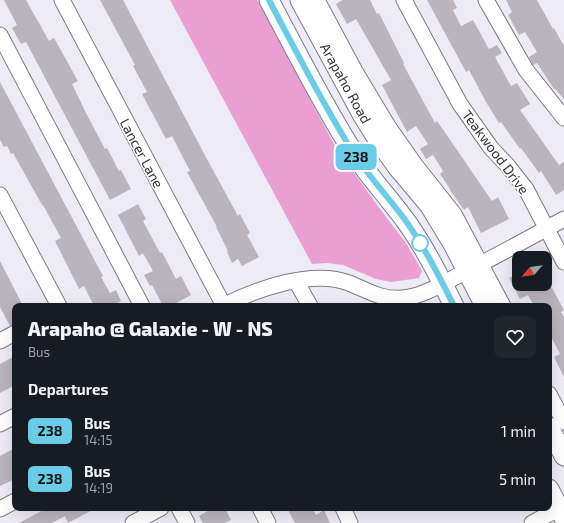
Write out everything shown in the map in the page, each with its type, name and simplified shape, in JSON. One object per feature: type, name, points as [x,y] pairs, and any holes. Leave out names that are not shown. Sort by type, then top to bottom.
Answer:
[{"type":"main road","name":"Arapaho Road","points":[[269,0],[337,126],[376,185],[407,223],[432,261],[453,303]]},
{"type":"main road","name":"Arapaho Road","points":[[300,0],[363,116],[378,140],[398,168],[430,206],[474,268],[484,303]]},
{"type":"main road","points":[[552,434],[564,456]]},
{"type":"street","name":"Lancer Lane","points":[[62,0],[222,303]]},
{"type":"street","points":[[317,0],[355,70],[388,126],[416,166],[454,214],[474,268],[501,303]]},
{"type":"street","name":"Teakwood Drive","points":[[404,0],[460,104],[491,148],[508,166],[526,189],[564,262]]},
{"type":"street","points":[[486,0],[526,70],[564,118]]},
{"type":"street","points":[[0,35],[140,303]]},
{"type":"street","points":[[0,195],[57,303]]},
{"type":"street","points":[[231,303],[259,290],[281,283],[322,279],[348,282],[370,300],[384,298],[406,298],[418,295],[474,268],[564,219]]},
{"type":"street","points":[[296,281],[308,303]]},
{"type":"street","points":[[0,341],[12,335]]},
{"type":"street","points":[[552,400],[564,422]]},
{"type":"street","points":[[0,424],[12,418]]},
{"type":"street","points":[[0,509],[12,503]]},
{"type":"street","points":[[133,523],[155,511]]},
{"type":"street","points":[[181,511],[187,523]]},
{"type":"street","points":[[262,511],[268,523]]},
{"type":"street","points":[[344,511],[350,523]]},
{"type":"street","points":[[532,523],[553,513]]},
{"type":"shaded area","points":[[170,0],[257,0],[335,146],[406,243],[422,271],[419,278],[391,282],[376,279],[343,265],[327,263],[312,264]]},
{"type":"building","points":[[4,0],[26,0],[49,41],[54,38],[78,81],[72,84],[86,113],[105,149],[107,148],[119,171],[121,170],[131,189],[110,200],[26,42],[21,44],[12,28],[17,25]]},
{"type":"building","points":[[100,0],[123,0],[238,216],[240,214],[250,233],[247,235],[259,257],[242,266],[238,259],[232,263],[217,227],[187,172],[190,171],[172,136],[166,139],[142,94],[147,92],[133,66],[135,65]]},
{"type":"building","points":[[343,0],[370,0],[377,14],[379,13],[404,63],[403,64],[435,123],[437,121],[492,201],[498,197],[509,219],[481,233],[468,207],[464,210],[440,174],[443,171],[433,155],[426,159],[420,149],[428,144],[416,126],[407,132],[382,85],[391,80],[356,19],[347,24],[336,4]]},
{"type":"building","points":[[427,0],[453,0],[457,8],[453,10],[461,26],[473,20],[489,49],[497,45],[502,53],[495,57],[511,86],[517,83],[530,104],[520,110],[559,165],[564,162],[564,190],[556,195],[541,171],[539,173],[501,122],[499,123],[469,70],[466,72]]},
{"type":"building","points":[[506,0],[537,0],[553,29],[554,28],[564,46],[564,99],[554,89],[537,63],[533,65],[529,57],[537,52],[525,32],[519,35],[508,15],[512,12]]},
{"type":"building","points":[[0,82],[103,276],[101,277],[110,293],[116,290],[121,301],[117,303],[92,303],[84,286],[79,289],[55,241],[61,238],[13,153],[11,154],[7,146],[4,147],[0,140]]},
{"type":"building","points":[[138,204],[146,219],[143,221],[160,253],[162,252],[176,279],[181,276],[191,295],[176,303],[161,303],[152,285],[150,286],[144,275],[153,271],[143,253],[139,256],[118,215]]},
{"type":"building","points":[[0,261],[21,303],[12,303],[12,325],[10,326],[0,307]]},
{"type":"building","points":[[512,276],[512,284],[509,278]]},
{"type":"building","points":[[552,288],[564,310],[561,312],[564,317],[564,377],[554,357],[560,354],[552,339],[552,303],[532,303],[528,295],[520,299],[516,291],[552,291]]},
{"type":"building","points":[[12,358],[12,387],[0,393],[0,364]]},
{"type":"building","points":[[12,450],[12,480],[0,486],[0,456]]},
{"type":"building","points":[[41,511],[90,511],[68,523],[65,516],[52,523],[19,523]]},
{"type":"building","points":[[208,511],[226,511],[231,520],[225,523],[203,523],[199,516]]},
{"type":"building","points":[[289,511],[314,511],[316,515],[324,511],[330,523],[295,523]]},
{"type":"bus line","name":"238","points":[[269,0],[337,126],[376,185],[407,223],[432,261],[453,303]]}]
